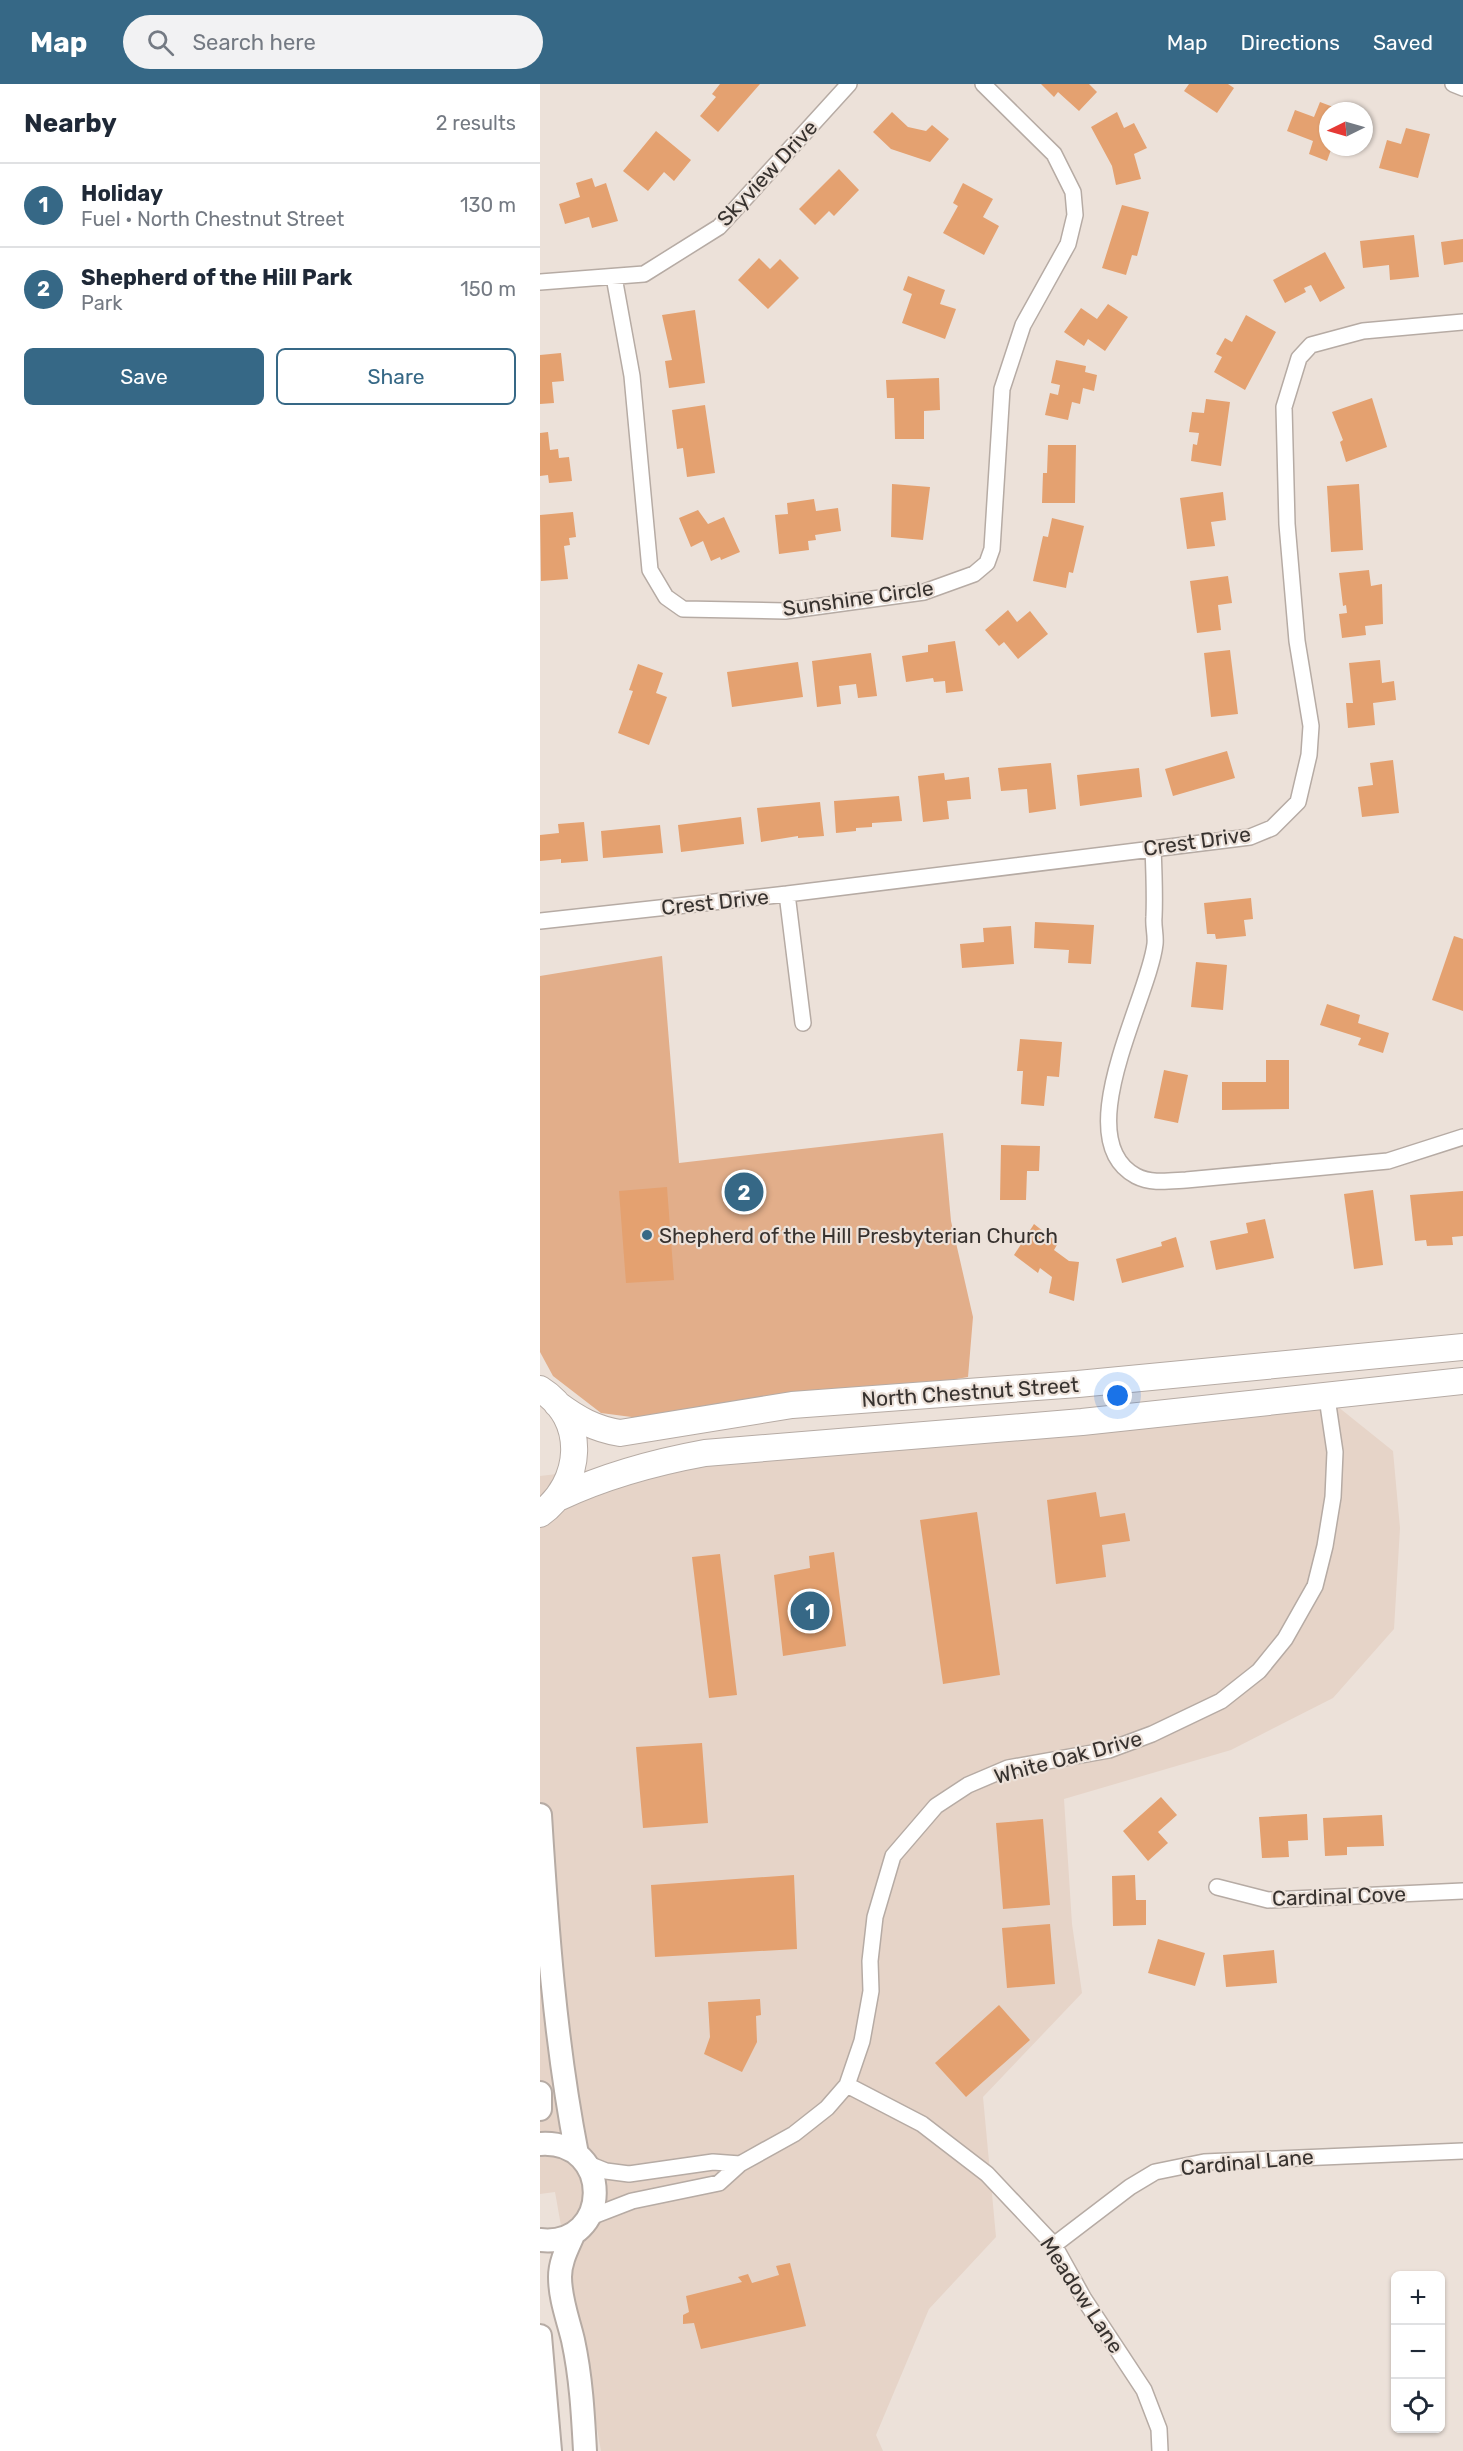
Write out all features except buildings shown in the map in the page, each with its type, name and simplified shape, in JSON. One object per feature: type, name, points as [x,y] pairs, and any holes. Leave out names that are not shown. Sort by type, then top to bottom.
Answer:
[{"type":"main road","name":"North Chestnut Street","points":[[546,1391],[576,1418],[604,1430],[620,1433],[792,1405],[1078,1384],[1463,1347]]},
{"type":"main road","name":"North Chestnut Street","points":[[560,1497],[578,1488],[672,1459],[705,1453],[1082,1422],[1327,1398],[1463,1381]]},
{"type":"main road","points":[[540,1514],[560,1497],[572,1471],[574,1443],[568,1422],[546,1391]]},
{"type":"main road","points":[[540,1815],[559,2041],[582,2158],[595,2186],[596,2199],[562,2260],[560,2276],[561,2297],[573,2341],[582,2402],[585,2451]]},
{"type":"main road","points":[[540,2093],[540,2109]]},
{"type":"main road","points":[[540,2144],[554,2144],[582,2158]]},
{"type":"main road","points":[[540,2240],[554,2241],[581,2226]]},
{"type":"main road","points":[[540,2336],[550,2451]]},
{"type":"street","name":"Skyview Drive","points":[[540,282],[644,274],[719,227],[849,84]]},
{"type":"street","name":"Sunshine Circle","points":[[614,278],[632,376],[650,570],[666,597],[683,609],[785,611],[924,592],[974,574],[987,563],[992,549],[1002,389],[1023,326],[1068,244],[1075,215],[1073,192],[1054,154],[983,84]]},
{"type":"street","points":[[1453,84],[1463,88]]},
{"type":"street","name":"Crest Drive","points":[[540,921],[787,894],[1250,837],[1272,828],[1298,802],[1309,756],[1311,726],[1297,641],[1287,524],[1284,407],[1299,358],[1311,345],[1363,331],[1463,321]]},
{"type":"street","points":[[1153,848],[1156,895],[1155,945],[1109,1098],[1112,1143],[1122,1165],[1136,1176],[1154,1182],[1388,1161],[1463,1137]]},
{"type":"street","points":[[787,894],[803,1023]]},
{"type":"street","name":"White Oak Drive","points":[[581,2226],[632,2201],[719,2183],[740,2164],[794,2134],[827,2108],[847,2085],[862,2041],[871,1990],[870,1961],[875,1917],[893,1856],[936,1806],[968,1785],[1008,1768],[1109,1750],[1152,1734],[1221,1701],[1259,1671],[1285,1639],[1315,1586],[1325,1546],[1333,1497],[1335,1452],[1327,1398]]},
{"type":"street","name":"Cardinal Cove","points":[[1217,1887],[1268,1900],[1463,1891]]},
{"type":"street","name":"Meadow Lane","points":[[847,2085],[922,2124],[969,2160],[987,2174],[1054,2245],[1084,2299],[1144,2390],[1159,2429],[1160,2451]]},
{"type":"street","name":"Cardinal Lane","points":[[1054,2245],[1130,2187],[1155,2172],[1204,2162],[1463,2151]]},
{"type":"street","points":[[582,2158],[606,2171],[629,2174],[713,2162],[740,2164]]},
{"type":"shaded area","points":[[662,956],[679,1163],[943,1133],[951,1221],[973,1317],[968,1377],[881,1392],[758,1397],[647,1419],[601,1413],[553,1376],[540,1352],[540,976]]},
{"type":"shaded area","points":[[1327,1398],[1393,1451],[1400,1528],[1394,1629],[1333,1698],[1231,1750],[1064,1799],[1072,1924],[1082,1993],[983,2097],[996,2237],[929,2309],[876,2435],[883,2451],[601,2451],[555,2192],[540,2194],[540,1476],[820,1443]]},
{"type":"place","name":"Shepherd of the Hill Park","points":[[744,1192]]},
{"type":"place","name":"Shepherd of the Hill Presbyterian Church","points":[[647,1235]]},
{"type":"place","name":"Holiday","points":[[810,1611]]}]
